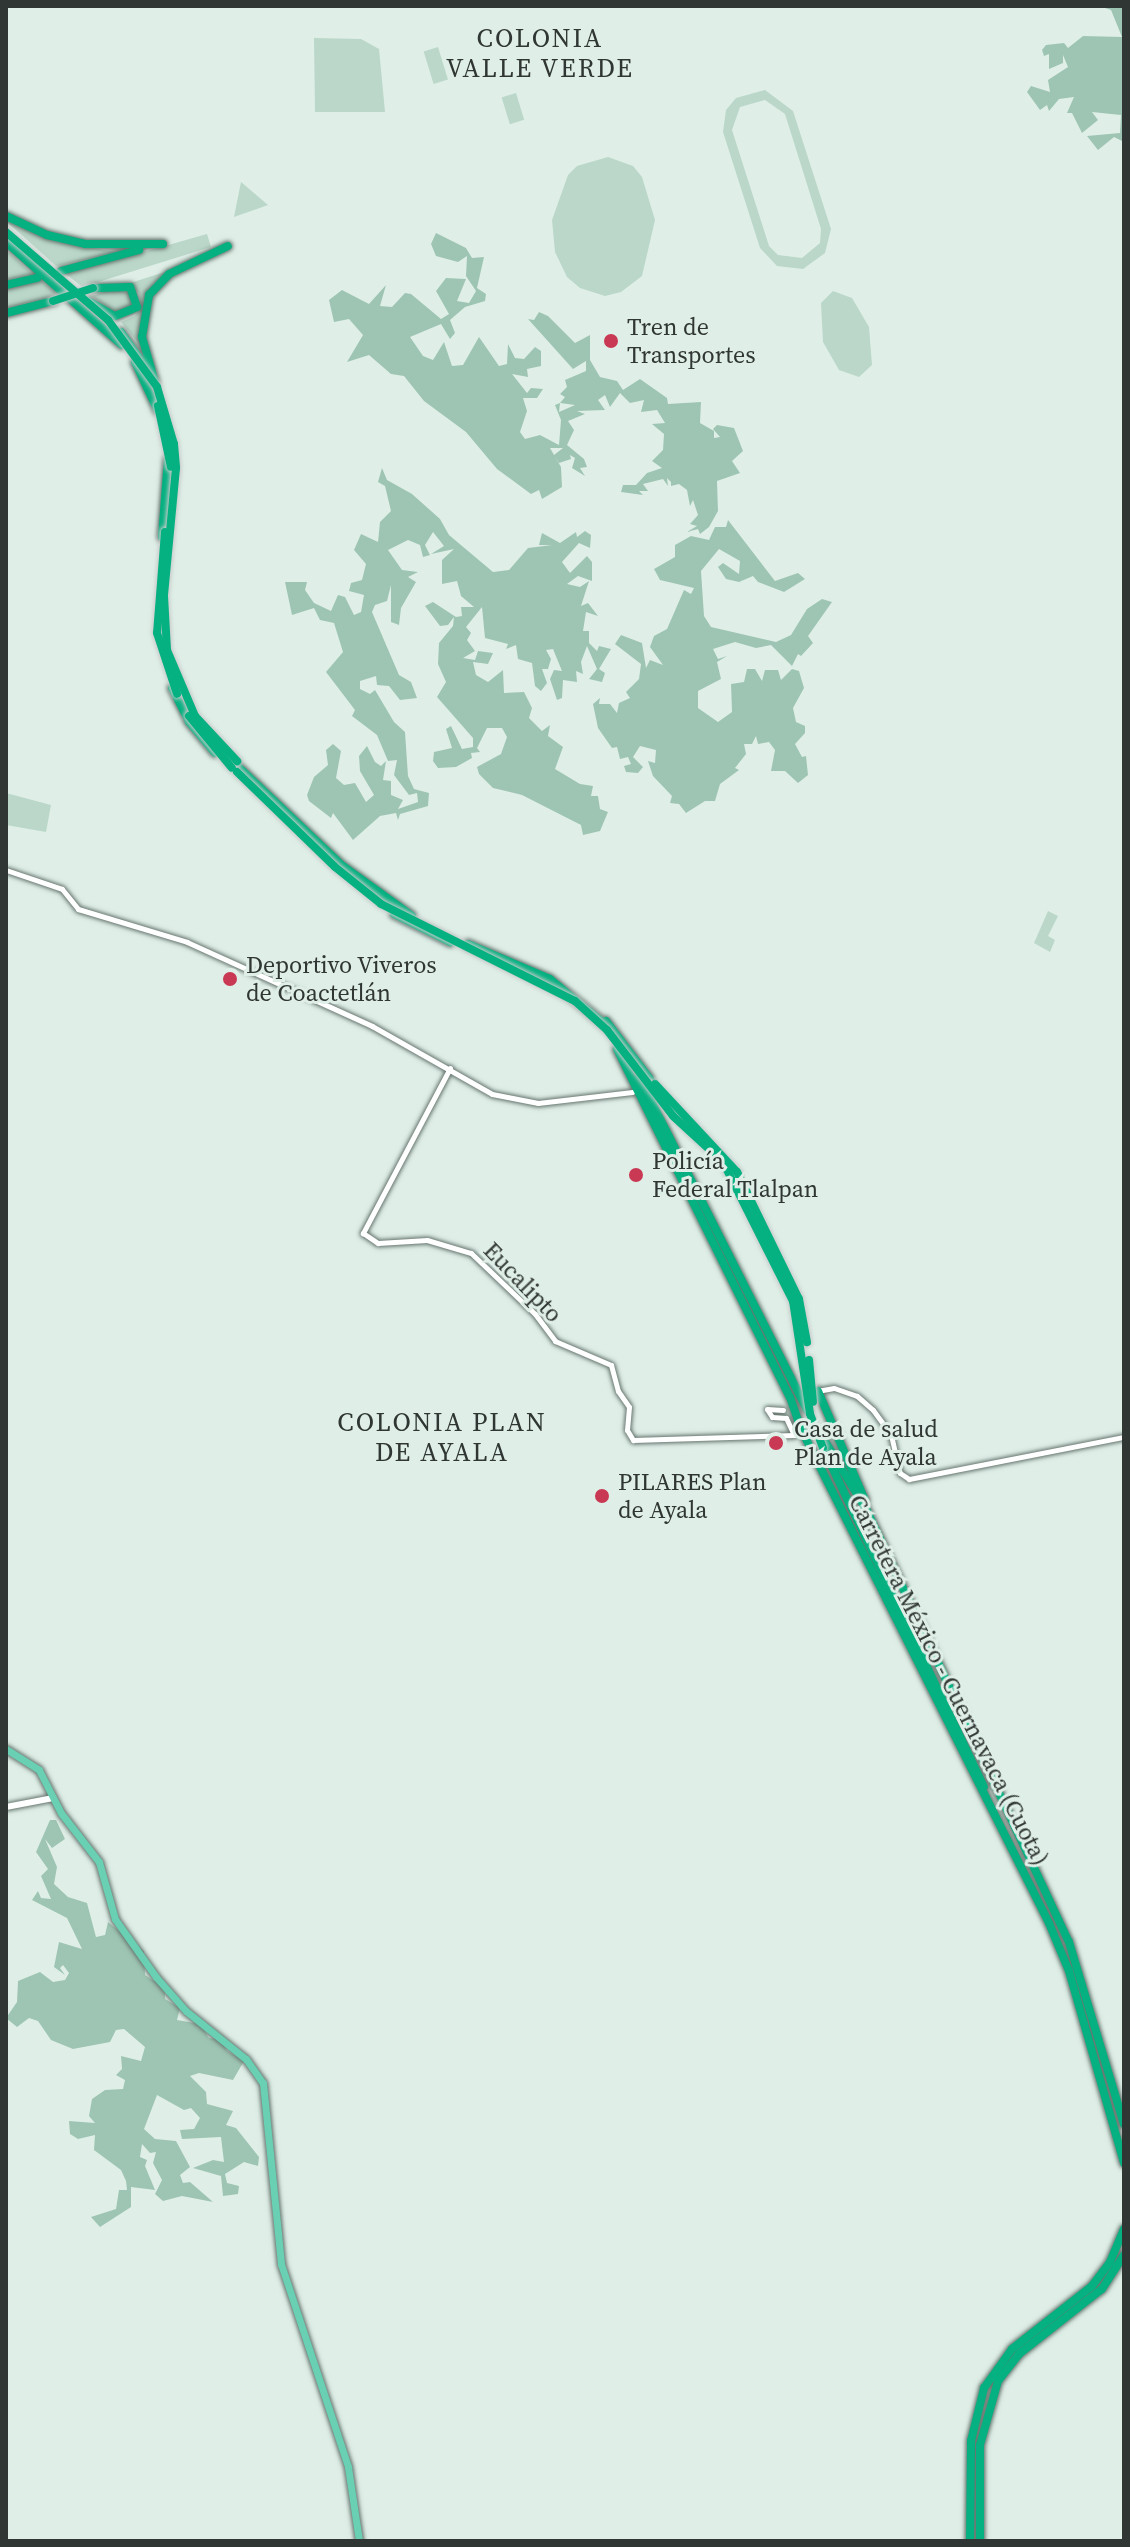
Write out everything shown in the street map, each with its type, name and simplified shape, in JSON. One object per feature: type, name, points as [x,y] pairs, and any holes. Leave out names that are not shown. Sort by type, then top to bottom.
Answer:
[{"type":"highway","points":[[6,216],[47,235],[85,244],[163,244],[61,271]]},
{"type":"highway","points":[[6,236],[123,343],[153,392],[171,467],[157,633],[167,674],[190,718],[218,754],[361,890],[431,933],[553,987],[607,1030],[673,1116],[732,1174],[793,1301],[813,1414],[851,1504],[926,1661],[943,1681]]},
{"type":"highway","name":"Carretera México - Cuernavaca (Cuota)","points":[[6,236],[85,299],[130,343],[157,387],[175,466],[162,620],[171,663],[192,715],[253,782],[363,883],[422,923],[550,979],[610,1030],[650,1096],[818,1429],[866,1509],[943,1681],[1069,1942],[1124,2124]]},
{"type":"highway","name":"Carretera México - Cuernavaca (Cuota)","points":[[6,236],[120,342],[158,410],[169,466],[157,630],[169,681],[189,722],[268,806],[356,888],[408,923],[550,987],[615,1044],[997,1818],[1069,1971],[1124,2163]]},
{"type":"highway","points":[[157,387],[142,337],[149,295],[169,274],[228,246]]},
{"type":"highway","points":[[6,285],[37,278]]},
{"type":"highway","points":[[6,313],[93,288],[130,287],[137,307],[115,316],[85,299]]},
{"type":"highway","points":[[817,1391],[866,1509]]},
{"type":"highway","points":[[813,1414],[997,1818]]},
{"type":"highway","points":[[875,1556],[881,1540]]},
{"type":"highway","points":[[970,2541],[971,2441],[988,2380],[1012,2349],[1092,2286],[1110,2262],[1124,2229]]},
{"type":"highway","points":[[980,2541],[980,2445],[998,2381],[1019,2354],[1102,2289],[1124,2255]]},
{"type":"main road","points":[[6,1749],[34,1764],[53,1798],[99,1862],[111,1910],[135,1949],[186,2011],[246,2059],[263,2083],[281,2264],[348,2467],[359,2541]]},
{"type":"main road","points":[[6,1807],[53,1798]]},
{"type":"street","points":[[6,870],[62,889],[78,909],[187,942],[450,1068],[492,1094],[538,1103],[632,1092]]},
{"type":"street","name":"Eucalipto","points":[[450,1068],[363,1230],[378,1243],[427,1240],[462,1247],[535,1314],[555,1341],[611,1365],[629,1407],[627,1430],[633,1440],[794,1435],[786,1418],[772,1417],[767,1409],[783,1410]]},
{"type":"street","points":[[817,1391],[834,1388],[857,1396],[873,1410],[891,1435],[900,1473],[909,1479],[1124,1437]]},
{"type":"green space","points":[[1099,6],[1124,6],[1124,142],[1114,137],[1098,150],[1087,136],[1120,133],[1121,115],[1092,112],[1098,120],[1082,133],[1072,113],[1067,113],[1074,97],[1059,99],[1049,111],[1047,105],[1040,110],[1027,92],[1031,86],[1050,92],[1048,80],[1068,67],[1063,55],[1063,63],[1049,69],[1049,54],[1044,56],[1042,50],[1046,45],[1064,43],[1068,48],[1083,36],[1122,37],[1111,10]]},
{"type":"green space","points":[[314,38],[361,39],[379,49],[385,112],[315,112]]},
{"type":"green space","points":[[438,47],[448,80],[434,84],[424,51]]},
{"type":"green space","points":[[765,90],[793,111],[831,229],[825,253],[803,269],[777,266],[760,248],[723,132],[726,110],[736,98]],"holes":[[[765,100],[785,114],[821,229],[820,243],[802,258],[778,255],[769,246],[732,130],[740,107]]]},
{"type":"green space","points":[[516,93],[524,120],[510,124],[502,97]]},
{"type":"green space","points":[[608,157],[633,166],[642,177],[655,220],[642,276],[621,292],[605,296],[580,288],[567,277],[555,252],[552,220],[568,175],[577,166]]},
{"type":"green space","points":[[241,182],[268,205],[234,217]]},
{"type":"green space","points":[[6,221],[53,241],[116,252],[56,266]]},
{"type":"green space","points":[[436,233],[466,248],[472,258],[484,257],[477,288],[486,294],[485,301],[465,307],[450,320],[455,333],[450,339],[441,324],[410,337],[423,356],[433,360],[444,342],[452,366],[463,365],[479,337],[499,366],[507,364],[508,344],[515,358],[524,359],[535,347],[541,351],[541,366],[527,369],[528,377],[512,374],[527,393],[531,388],[543,389],[537,398],[523,398],[527,411],[520,432],[525,439],[540,435],[559,445],[561,420],[555,405],[565,397],[560,394],[567,387],[565,380],[586,371],[586,361],[573,369],[528,319],[534,320],[539,312],[548,316],[575,343],[590,335],[590,360],[600,377],[617,381],[623,390],[640,379],[667,398],[668,404],[701,402],[700,423],[714,431],[714,438],[720,437],[713,429],[717,425],[734,428],[743,451],[732,461],[740,473],[717,481],[718,511],[709,527],[700,534],[698,529],[687,532],[697,526],[690,524],[698,515],[693,500],[690,506],[687,490],[679,484],[671,486],[667,478],[668,486],[663,479],[643,484],[648,491],[639,491],[643,495],[621,492],[623,485],[636,485],[647,473],[662,468],[652,461],[663,450],[664,434],[652,424],[665,423],[657,410],[641,412],[644,400],[630,403],[620,393],[610,407],[605,395],[598,400],[605,410],[577,411],[585,414],[568,421],[574,430],[567,445],[584,459],[587,467],[580,468],[585,476],[572,468],[575,458],[570,455],[571,459],[559,463],[555,456],[561,467],[562,487],[542,499],[539,490],[531,494],[497,469],[466,432],[424,401],[404,376],[391,374],[369,355],[347,362],[363,335],[349,319],[334,322],[329,300],[342,290],[369,304],[386,285],[380,306],[392,307],[405,293],[411,294],[441,319],[449,314],[436,291],[446,278],[466,279],[457,301],[469,303],[476,291],[466,276],[467,256],[458,262],[436,256],[431,244]],"holes":[[[560,403],[575,405],[559,412]],[[550,448],[563,448],[554,455]]]},
{"type":"green space","points":[[207,234],[211,247],[82,287],[66,274]]},
{"type":"green space","points":[[6,250],[32,274],[6,280]]},
{"type":"green space","points":[[171,270],[146,299],[140,345],[121,322],[135,316],[141,306],[139,293],[127,284]]},
{"type":"green space","points":[[40,280],[58,295],[6,308],[6,288]]},
{"type":"green space","points":[[113,289],[131,294],[132,308],[114,312],[92,296]]},
{"type":"green space","points":[[833,291],[852,298],[869,327],[872,365],[859,377],[839,370],[823,342],[821,303]]},
{"type":"green space","points":[[382,468],[387,480],[412,494],[440,519],[449,535],[493,572],[509,570],[528,548],[552,545],[539,545],[542,533],[560,543],[576,532],[577,537],[585,531],[591,535],[590,548],[579,543],[562,562],[570,573],[587,556],[592,562],[592,581],[578,576],[567,584],[580,587],[589,581],[581,606],[588,603],[598,616],[586,612],[583,631],[589,631],[589,643],[597,651],[599,646],[611,649],[599,669],[605,673],[602,682],[589,679],[597,669],[587,646],[581,662],[583,674],[576,671],[577,682],[563,680],[562,698],[557,700],[550,679],[554,670],[562,671],[553,649],[546,650],[551,659],[548,669],[542,669],[547,683],[541,691],[535,686],[532,663],[518,659],[516,645],[506,649],[508,644],[485,638],[482,607],[466,627],[471,633],[467,640],[475,651],[463,658],[475,660],[478,651],[493,653],[488,664],[473,662],[476,675],[488,682],[503,670],[504,693],[524,692],[532,708],[529,718],[542,731],[550,725],[548,736],[563,747],[555,769],[580,784],[593,786],[591,796],[598,796],[600,809],[608,812],[600,831],[583,835],[581,825],[522,795],[493,788],[479,774],[477,767],[501,754],[507,737],[502,728],[487,728],[477,748],[480,752],[471,753],[472,758],[456,767],[438,768],[433,761],[434,752],[452,748],[446,729],[451,726],[462,749],[473,747],[473,738],[437,697],[446,682],[438,664],[439,643],[453,626],[454,617],[448,625],[440,626],[425,606],[433,602],[456,617],[462,616],[461,607],[474,607],[461,596],[457,581],[442,584],[442,560],[454,549],[431,554],[444,546],[433,532],[425,545],[430,555],[423,557],[420,545],[408,540],[388,550],[402,570],[418,572],[408,577],[416,582],[401,608],[399,625],[391,622],[391,585],[387,601],[375,605],[372,612],[399,675],[411,682],[417,698],[400,700],[389,686],[377,685],[376,676],[360,681],[360,689],[370,694],[375,690],[394,722],[405,732],[408,776],[414,789],[429,793],[428,806],[400,814],[398,820],[396,813],[380,816],[353,840],[333,813],[331,818],[309,801],[307,795],[314,777],[328,765],[326,750],[333,744],[341,751],[336,778],[344,785],[355,783],[366,802],[374,795],[360,771],[359,756],[367,746],[375,762],[381,766],[386,761],[383,780],[391,781],[391,795],[403,800],[398,809],[418,802],[417,793],[409,795],[394,775],[397,760],[388,761],[377,735],[352,716],[355,710],[326,672],[343,652],[334,623],[320,620],[314,608],[292,615],[285,582],[307,582],[305,590],[314,603],[331,611],[338,595],[345,597],[354,615],[361,612],[364,595],[349,591],[351,583],[362,580],[366,564],[354,550],[361,534],[378,542],[380,522],[391,511],[385,486],[378,482]]},
{"type":"green space","points":[[728,520],[775,581],[798,573],[805,579],[784,592],[758,582],[753,576],[739,582],[726,579],[718,567],[723,563],[739,574],[740,561],[719,549],[701,571],[704,616],[711,627],[776,642],[791,635],[807,609],[822,599],[832,602],[808,636],[813,643],[801,656],[798,654],[792,666],[771,645],[756,648],[735,642],[713,649],[718,659],[727,656],[717,662],[721,679],[698,691],[698,708],[718,722],[732,712],[731,684],[744,682],[747,669],[755,669],[762,681],[765,670],[778,670],[781,680],[792,669],[799,671],[804,688],[793,708],[796,722],[805,726],[805,733],[795,744],[802,757],[806,756],[808,775],[798,783],[785,771],[771,771],[775,750],[769,742],[758,744],[756,736],[752,744],[744,744],[746,754],[735,768],[739,770],[720,784],[715,801],[705,801],[686,813],[679,804],[670,803],[672,796],[653,776],[648,761],[655,763],[656,750],[640,746],[633,757],[643,767],[638,773],[626,772],[624,766],[631,764],[628,757],[620,759],[617,747],[612,748],[598,728],[593,704],[600,698],[599,704],[610,704],[617,713],[619,703],[630,698],[626,692],[639,679],[641,664],[615,644],[621,635],[642,643],[646,668],[650,660],[663,665],[650,647],[654,636],[667,629],[684,590],[691,594],[694,588],[660,580],[654,569],[675,557],[675,545],[691,536],[709,540],[715,527],[726,527]]},
{"type":"green space","points":[[6,793],[51,805],[46,832],[6,825]]},
{"type":"green space","points":[[1048,911],[1058,916],[1048,936],[1055,940],[1050,952],[1034,943]]},
{"type":"green space","points":[[50,1820],[56,1820],[65,1839],[52,1848],[45,1839],[57,1867],[54,1884],[68,1897],[87,1903],[96,1937],[105,1935],[108,1922],[144,1951],[145,1975],[165,1988],[165,1999],[180,2008],[177,2020],[200,2024],[209,2038],[220,2039],[227,2051],[244,2061],[233,2080],[199,2073],[190,2076],[206,2092],[207,2104],[233,2111],[226,2125],[236,2128],[259,2157],[258,2166],[244,2162],[225,2174],[227,2183],[239,2186],[238,2194],[223,2196],[221,2176],[193,2168],[213,2160],[224,2162],[221,2137],[182,2139],[180,2130],[194,2129],[200,2118],[191,2108],[184,2110],[157,2095],[144,2129],[155,2139],[176,2141],[190,2167],[180,2175],[183,2183],[190,2182],[213,2202],[182,2196],[163,2201],[155,2194],[162,2180],[153,2163],[156,2152],[150,2153],[142,2144],[140,2157],[147,2160],[145,2166],[155,2190],[131,2187],[131,2207],[100,2227],[91,2217],[116,2209],[119,2190],[127,2190],[126,2181],[121,2170],[94,2150],[95,2135],[78,2139],[70,2134],[69,2121],[95,2123],[89,2116],[92,2099],[105,2090],[123,2089],[125,2080],[116,2075],[122,2069],[121,2056],[141,2061],[145,2047],[124,2029],[116,2030],[110,2042],[73,2049],[51,2040],[38,2021],[29,2018],[17,2027],[6,2018],[17,2002],[18,1981],[40,1972],[53,1982],[65,1980],[69,1973],[63,1965],[60,1968],[65,1975],[54,1967],[59,1942],[82,1949],[67,1918],[32,1900],[38,1891],[41,1898],[51,1899],[41,1876],[48,1869],[36,1852]]},
{"type":"place","name":"Tren de Transportes","points":[[611,341]]},
{"type":"place","name":"Deportivo Viveros de Coactetlán","points":[[230,979]]},
{"type":"place","name":"Policía Federal Tlalpan","points":[[636,1175]]},
{"type":"place","name":"Casa de salud Plan de Ayala","points":[[776,1443]]},
{"type":"place","name":"PILARES Plan de Ayala","points":[[602,1496]]},
{"type":"district","name":"COLONIA VALLE VERDE","points":[[540,54]]},
{"type":"district","name":"COLONIA PLAN DE AYALA","points":[[442,1438]]}]
